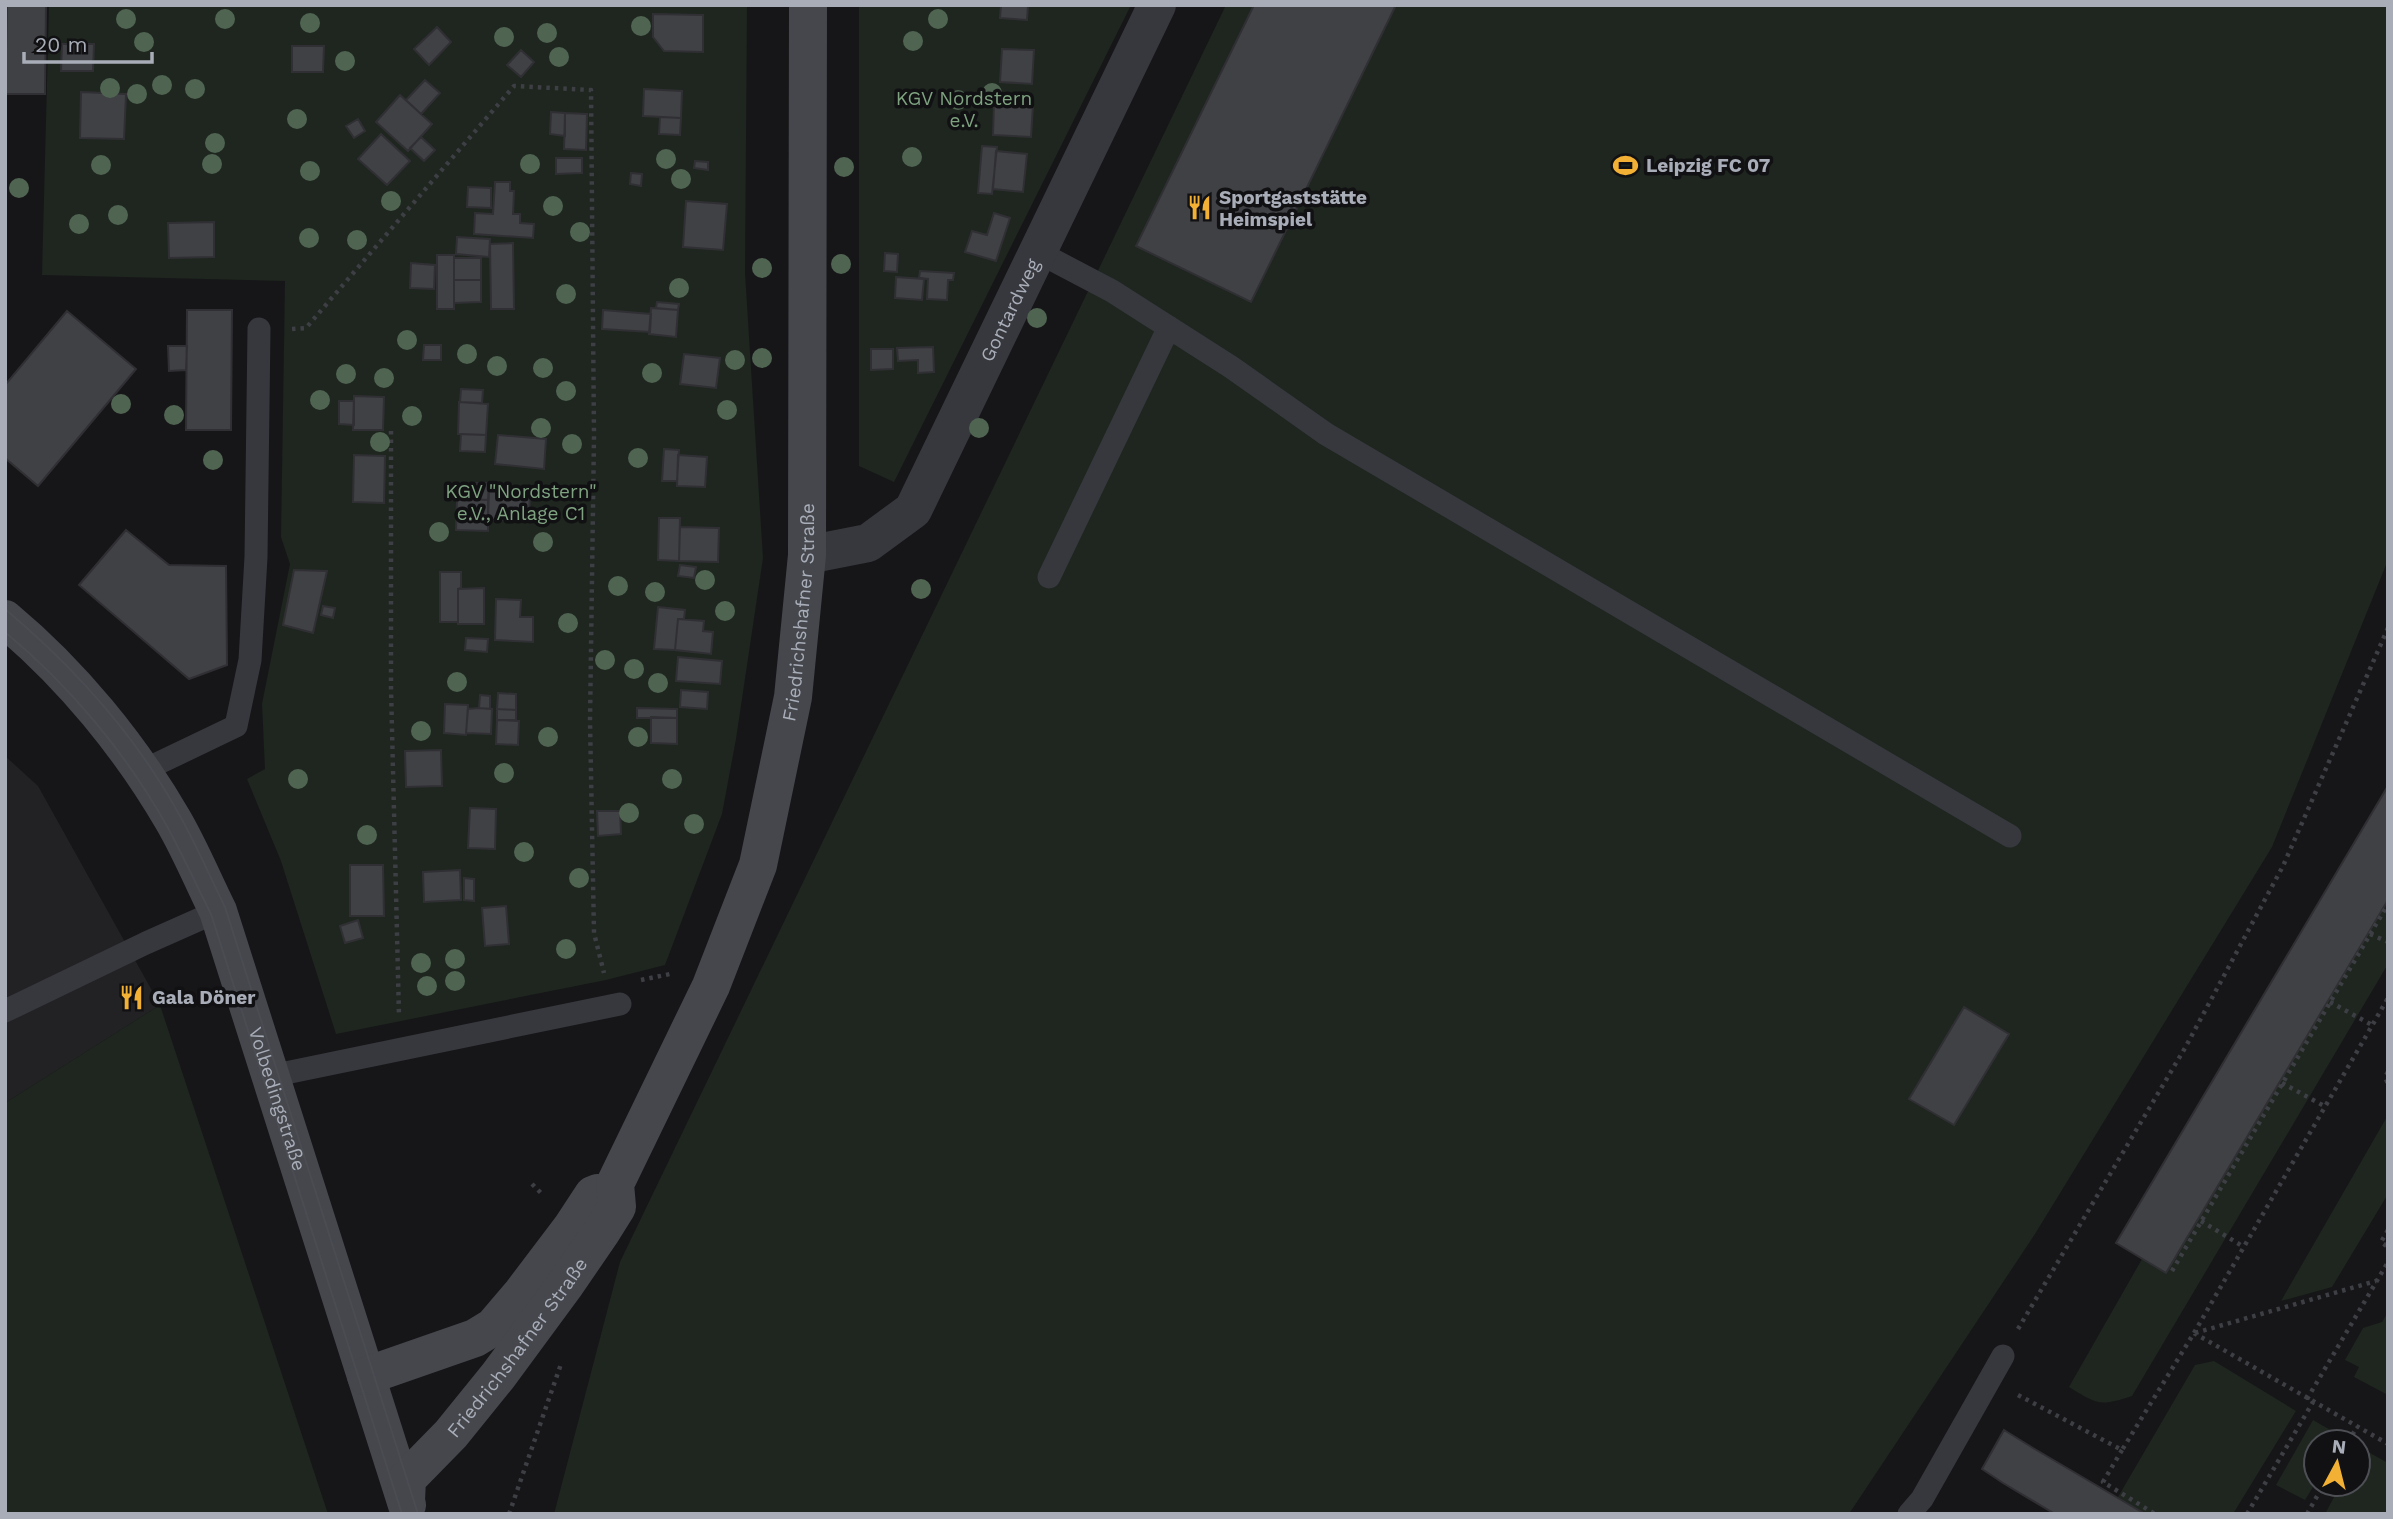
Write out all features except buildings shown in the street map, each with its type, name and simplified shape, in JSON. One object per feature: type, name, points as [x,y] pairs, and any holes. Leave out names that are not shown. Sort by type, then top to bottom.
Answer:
[{"type":"main road","name":"Friedrichshafner Straße","points":[[408,1507],[407,1479],[451,1434],[498,1376],[617,1207],[615,1184],[711,986],[758,865],[793,697],[807,555],[808,5]]},
{"type":"main road","name":"Volbedingstraße","points":[[5,619],[82,695],[142,771],[174,822],[218,911],[408,1507]]},
{"type":"main road","name":"Friedrichshafner Straße","points":[[366,1376],[475,1338],[493,1326],[522,1293],[593,1195],[615,1184]]},
{"type":"street","name":"Gontardweg","points":[[807,555],[868,543],[913,510],[1157,5]]},
{"type":"lane","points":[[1038,251],[1112,291],[1326,434],[2010,836]]},
{"type":"lane","points":[[1049,577],[1168,327]]},
{"type":"lane","points":[[142,771],[236,726],[250,660],[256,557],[259,329]]},
{"type":"lane","points":[[5,1011],[218,911]]},
{"type":"lane","points":[[271,1076],[620,1004]]},
{"type":"lane","points":[[1909,1514],[1922,1499],[2003,1356]]},
{"type":"path","points":[[259,329],[306,328],[514,86],[591,90],[594,436],[590,721],[594,933],[606,981]]},
{"type":"path","points":[[391,431],[391,688],[399,1021]]},
{"type":"path","points":[[2003,1356],[2185,1048],[2283,866],[2388,628]]},
{"type":"path","points":[[2172,1271],[2388,904]]},
{"type":"path","points":[[2371,934],[2388,942]]},
{"type":"path","points":[[2155,1514],[2103,1482],[2194,1333],[2388,998]]},
{"type":"path","points":[[2330,1002],[2372,1025]]},
{"type":"path","points":[[2388,1072],[2385,1077],[2388,1084]]},
{"type":"path","points":[[2282,1083],[2326,1107]]},
{"type":"path","points":[[2201,1221],[2244,1247]]},
{"type":"path","points":[[2388,1230],[2381,1242],[2388,1247]]},
{"type":"path","points":[[2307,1399],[2388,1262]]},
{"type":"path","points":[[2194,1333],[2376,1281]]},
{"type":"path","points":[[2194,1333],[2388,1444]]},
{"type":"path","points":[[509,1514],[563,1360]]},
{"type":"path","points":[[1990,1380],[2122,1450]]},
{"type":"path","points":[[2248,1514],[2313,1402]]},
{"type":"path","points":[[2307,1514],[2316,1498]]},
{"type":"shaded area","points":[[5,756],[38,786],[160,1005],[5,1103]]},
{"type":"green space","name":"KGV \"Nordstern\" e.V., Anlage C1","points":[[49,5],[747,5],[745,273],[763,558],[722,814],[665,965],[606,980],[336,1034],[281,861],[247,779],[265,769],[262,704],[290,564],[281,537],[285,281],[42,275]]},
{"type":"green space","name":"KGV Nordstern e.V.","points":[[859,5],[1131,5],[894,482],[859,466]]},
{"type":"green space","points":[[1226,5],[2388,5],[2388,560],[2272,847],[2035,1234],[1849,1514],[554,1514],[620,1262]]},
{"type":"green space","points":[[2388,900],[2388,964],[2132,1396],[2112,1402],[2099,1402],[2069,1387],[2142,1259],[2165,1272]]},
{"type":"green space","points":[[160,1005],[328,1514],[5,1514],[5,1103]]},
{"type":"green space","points":[[2388,1115],[2388,1194],[2332,1287],[2281,1301]]},
{"type":"green space","points":[[2388,1312],[2388,1395],[2354,1377],[2359,1367],[2345,1360],[2363,1328],[2382,1322]]},
{"type":"green space","points":[[2214,1361],[2296,1411],[2233,1514],[2145,1514],[2118,1497],[2195,1365]]},
{"type":"green space","points":[[2313,1420],[2327,1428],[2308,1428]]},
{"type":"green space","points":[[2302,1439],[2302,1498],[2306,1498],[2305,1500],[2276,1485]]},
{"type":"green space","points":[[2372,1454],[2388,1463],[2388,1514],[2325,1514],[2334,1498],[2372,1498]]},
{"type":"tram line","points":[[5,609],[79,679],[144,758],[186,827],[225,907],[418,1514]]},
{"type":"tram line","points":[[5,632],[52,675],[96,722],[116,748],[168,828],[211,914],[402,1514]]},
{"type":"place","name":"Leipzig FC 07","points":[[1626,165]]},
{"type":"place","name":"Sportgaststätte Heimspiel","points":[[1199,208]]},
{"type":"place","name":"Gala Döner","points":[[132,997]]}]
